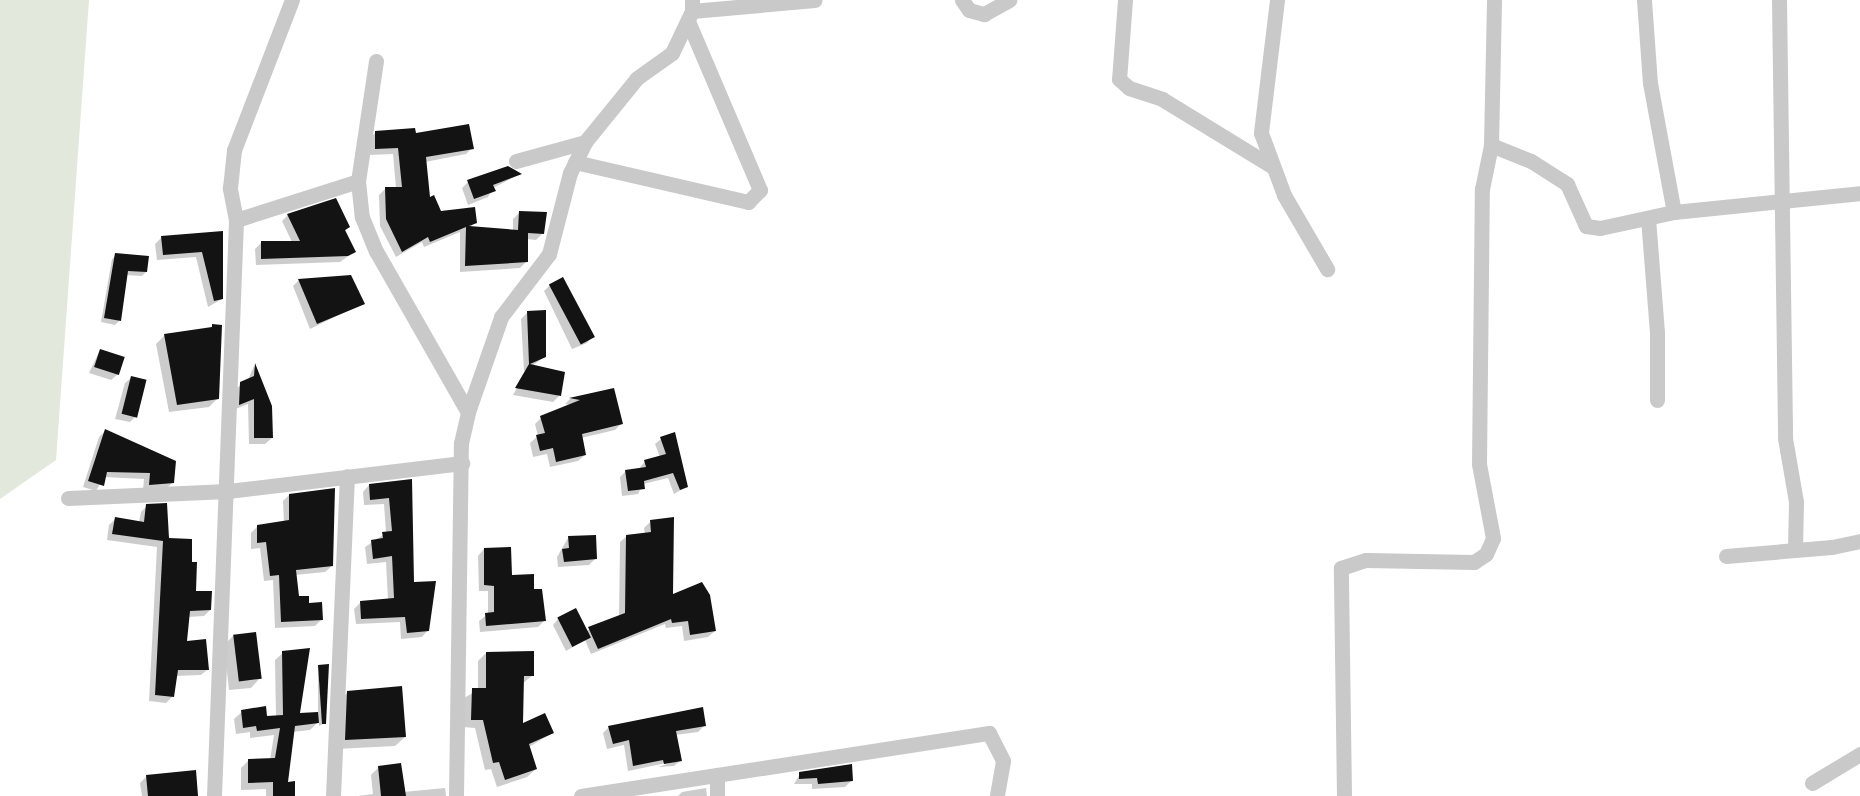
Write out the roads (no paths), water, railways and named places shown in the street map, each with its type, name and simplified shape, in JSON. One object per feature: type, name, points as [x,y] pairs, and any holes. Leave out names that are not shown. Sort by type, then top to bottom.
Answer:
[{"type":"street","points":[[214,796],[228,490],[236,220],[230,188],[234,150],[292,0]]},
{"type":"street","points":[[691,11],[815,0]]},
{"type":"street","points":[[962,0],[969,10],[984,14],[1006,1]]},
{"type":"street","points":[[1125,0],[1119,79],[1129,88],[1162,99],[1273,168]]},
{"type":"street","points":[[1277,0],[1261,133],[1273,168],[1299,224],[1327,269]]},
{"type":"street","points":[[1344,796],[1341,568],[1366,560],[1474,562],[1486,554],[1492,538],[1479,464],[1482,189],[1491,145],[1494,0]]},
{"type":"street","points":[[1644,0],[1650,83],[1674,212]]},
{"type":"street","points":[[1779,0],[1785,438],[1796,502],[1795,548]]},
{"type":"street","points":[[456,796],[461,442],[468,412],[501,317],[549,254],[575,162],[585,142],[637,78],[672,52],[691,11]]},
{"type":"street","points":[[575,162],[748,202],[760,190],[691,11]]},
{"type":"street","points":[[376,62],[358,181],[362,217],[376,251],[468,412]]},
{"type":"street","points":[[516,161],[585,142]]},
{"type":"street","points":[[1491,145],[1531,161],[1567,184],[1586,226],[1600,228],[1674,212],[1860,193]]},
{"type":"street","points":[[236,220],[358,181]]},
{"type":"street","points":[[1648,218],[1657,333],[1657,400]]},
{"type":"street","points":[[68,498],[228,490],[462,463]]},
{"type":"street","points":[[333,796],[347,476]]},
{"type":"street","points":[[1726,556],[1795,548],[1832,547],[1860,541]]},
{"type":"street","points":[[581,796],[989,732],[1003,761],[997,796]]},
{"type":"street","points":[[1812,783],[1860,754]]},
{"type":"street","points":[[717,775],[717,796]]}]
